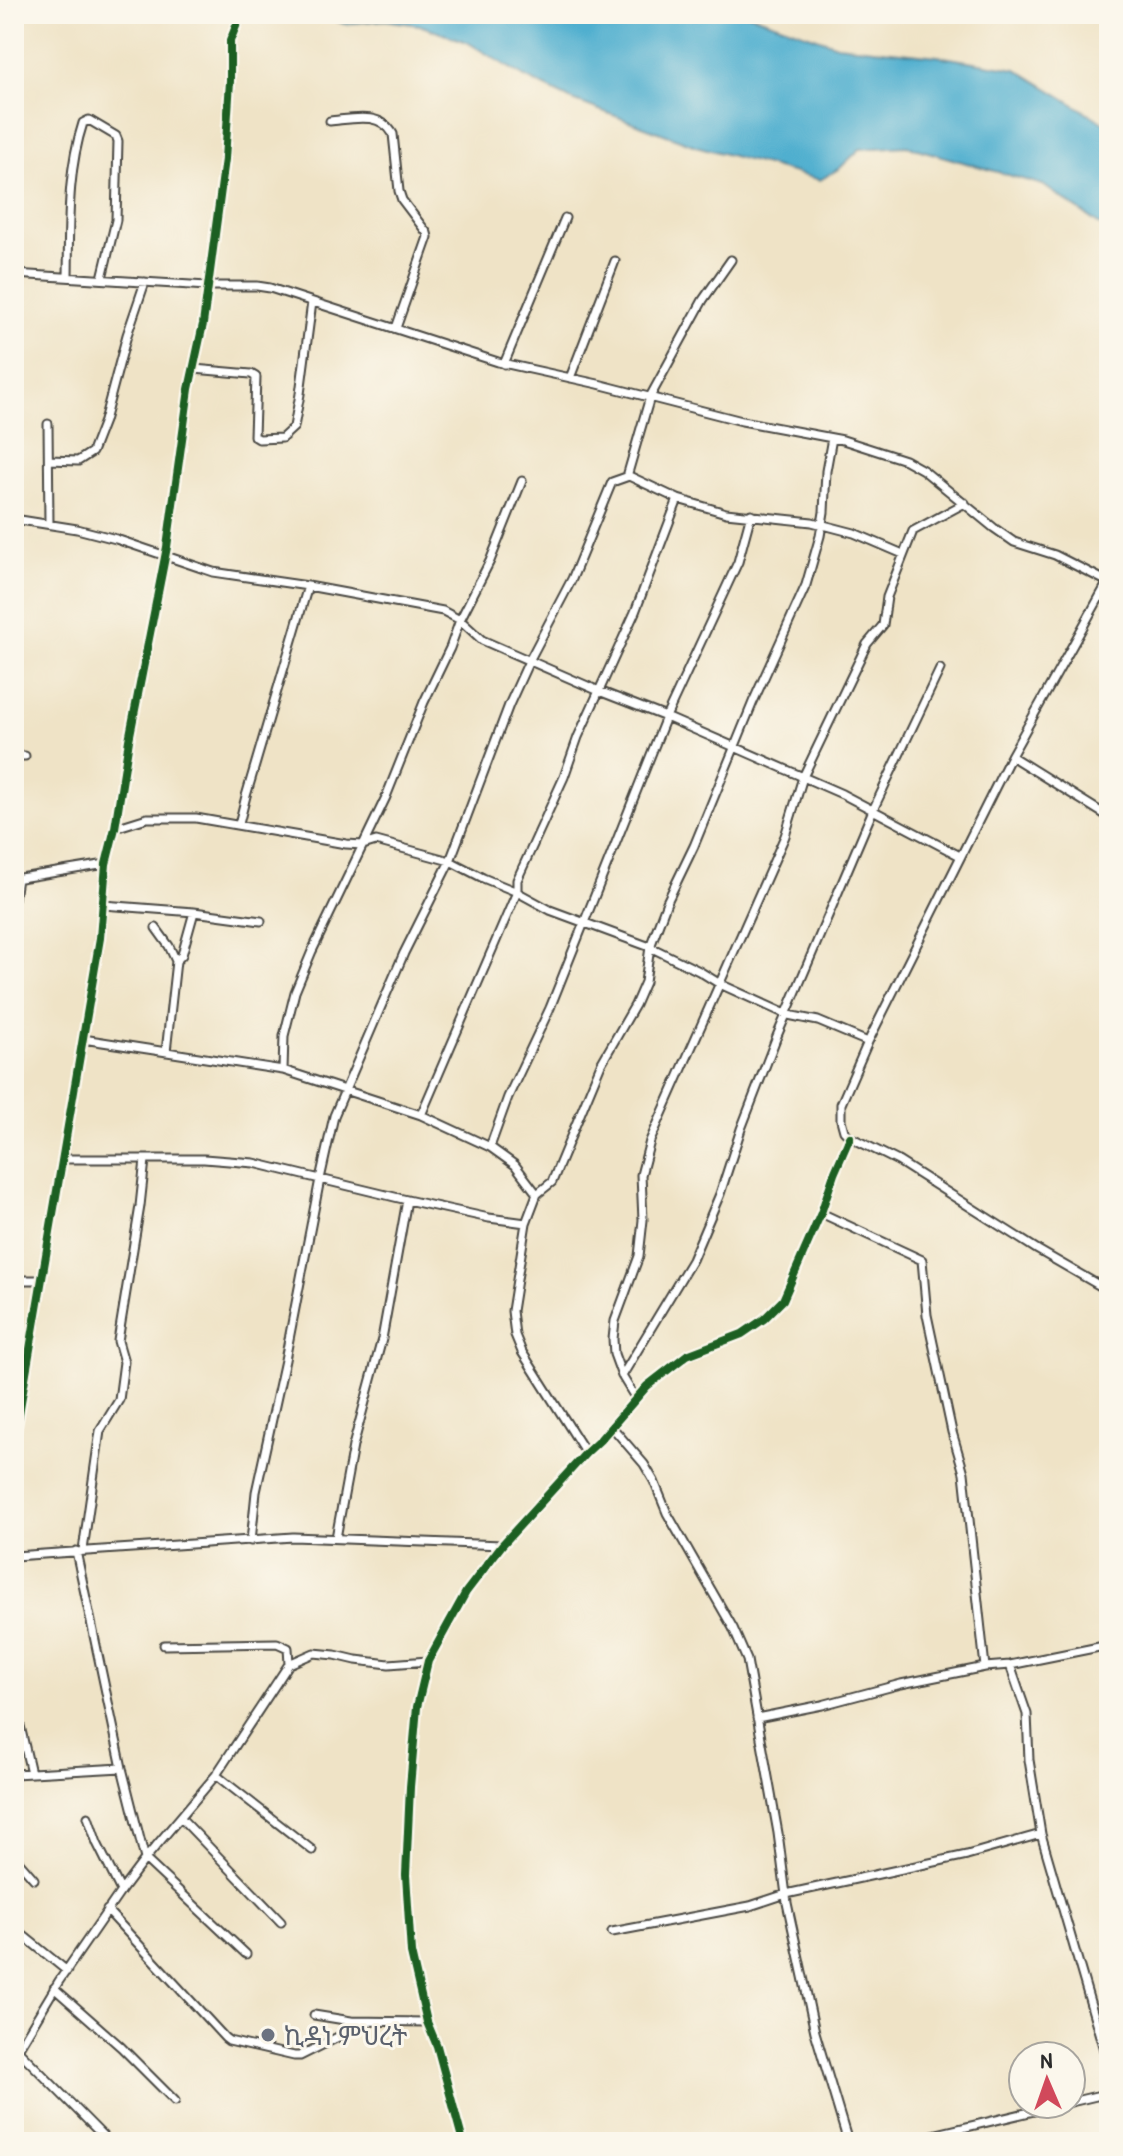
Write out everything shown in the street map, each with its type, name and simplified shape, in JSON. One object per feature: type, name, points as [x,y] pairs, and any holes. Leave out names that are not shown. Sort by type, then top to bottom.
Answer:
[{"type":"street","points":[[14,1443],[100,938],[106,864],[165,555],[177,465],[203,324],[225,159],[230,41],[241,14]]},
{"type":"street","points":[[330,121],[368,118],[389,127],[393,134],[402,200],[427,233],[396,328]]},
{"type":"street","points":[[68,276],[69,213],[75,149],[83,123],[89,120],[116,136],[118,141],[116,220],[102,278]]},
{"type":"street","points":[[504,364],[565,218]]},
{"type":"street","points":[[629,476],[650,397],[703,300],[731,260]]},
{"type":"street","points":[[570,378],[615,261]]},
{"type":"street","points":[[14,274],[270,288],[504,364],[742,421],[872,448],[923,470],[1014,542],[1055,555],[1108,581],[1011,756],[960,856],[868,1042],[841,1104],[841,1120],[844,1131],[850,1137],[898,1161],[1109,1291]]},
{"type":"street","points":[[49,460],[78,461],[92,452],[107,412],[127,335],[145,282]]},
{"type":"street","points":[[194,369],[256,377],[254,436],[259,439],[282,438],[294,427],[312,302]]},
{"type":"street","points":[[48,424],[49,524]]},
{"type":"street","points":[[586,1453],[522,1352],[515,1335],[512,1311],[526,1223],[537,1194],[552,1182],[601,1064],[635,1005],[645,982],[650,947],[667,902],[806,585],[822,524],[832,438]]},
{"type":"street","points":[[251,1541],[256,1492],[334,1116],[404,953],[450,861],[488,757],[529,661],[572,579],[612,482],[629,476],[678,499],[726,513],[791,518],[822,524],[854,533],[903,554]]},
{"type":"street","points":[[283,1070],[284,1036],[295,992],[386,797],[410,735],[460,620],[490,561],[522,481]]},
{"type":"street","points":[[421,1115],[517,892],[517,880],[635,612],[678,499]]},
{"type":"street","points":[[636,1399],[622,1376],[614,1354],[613,1339],[615,1321],[639,1256],[643,1220],[641,1175],[650,1141],[785,836],[803,777],[867,644],[883,625],[887,597],[915,529],[965,503]]},
{"type":"street","points":[[490,1147],[508,1097],[550,1008],[666,717],[738,562],[751,514]]},
{"type":"street","points":[[14,519],[116,539],[213,572],[443,611],[460,620],[482,640],[803,777],[960,856]]},
{"type":"street","points":[[239,824],[308,586]]},
{"type":"street","points":[[622,1376],[692,1260],[720,1194],[759,1081],[873,810],[940,669]]},
{"type":"street","points":[[14,756],[25,756]]},
{"type":"street","points":[[1011,756],[1109,817]]},
{"type":"street","points":[[115,828],[147,818],[196,818],[346,844],[363,845],[376,841],[450,861],[550,910],[650,947],[788,1015],[818,1021],[868,1042]]},
{"type":"street","points":[[14,899],[16,878],[106,864]]},
{"type":"street","points":[[103,905],[261,921]]},
{"type":"street","points":[[176,961],[182,955],[194,912]]},
{"type":"street","points":[[156,928],[176,961],[166,1052]]},
{"type":"street","points":[[83,1039],[283,1070],[421,1115],[490,1147],[515,1165],[537,1194]]},
{"type":"street","points":[[463,2142],[437,2046],[427,2022],[411,1953],[406,1875],[410,1787],[417,1707],[428,1661],[466,1592],[502,1545],[647,1386],[687,1355],[742,1334],[774,1310],[789,1290],[850,1137]]},
{"type":"street","points":[[62,1159],[204,1159],[254,1163],[407,1200],[526,1223]]},
{"type":"street","points":[[145,1160],[118,1341],[124,1362],[119,1400],[100,1431],[80,1551],[122,1768],[145,1859],[246,1954]]},
{"type":"street","points":[[336,1538],[353,1446],[382,1339],[407,1200]]},
{"type":"street","points":[[821,1213],[922,1260],[927,1315],[964,1473],[985,1667]]},
{"type":"street","points":[[14,1280],[41,1280]]},
{"type":"street","points":[[612,1427],[644,1464],[654,1481],[667,1513],[733,1628],[747,1660],[786,1894],[815,2032],[848,2142]]},
{"type":"street","points":[[14,1556],[293,1537],[502,1545]]},
{"type":"street","points":[[164,1645],[277,1643],[288,1648],[289,1664]]},
{"type":"street","points":[[757,1718],[901,1684],[1109,1645]]},
{"type":"street","points":[[109,2142],[16,2053],[54,1988],[145,1859],[216,1775],[289,1664],[314,1653],[389,1664],[428,1661]]},
{"type":"street","points":[[1010,1665],[1027,1714],[1029,1760],[1041,1834],[1109,2067]]},
{"type":"street","points":[[14,1700],[31,1773]]},
{"type":"street","points":[[14,1774],[122,1768]]},
{"type":"street","points":[[216,1775],[312,1850]]},
{"type":"street","points":[[88,1817],[121,1891]]},
{"type":"street","points":[[181,1818],[281,1922]]},
{"type":"street","points":[[612,1932],[750,1906],[786,1894],[967,1855],[1041,1834]]},
{"type":"street","points":[[14,1856],[34,1879]]},
{"type":"street","points":[[107,1910],[229,2041],[300,2056],[340,2036],[351,2021]]},
{"type":"street","points":[[14,1928],[67,1971]]},
{"type":"street","points":[[54,1988],[121,2047],[175,2101]]},
{"type":"street","points":[[314,2015],[351,2021],[427,2022]]},
{"type":"street","points":[[1087,2098],[1109,2093]]},
{"type":"street","points":[[903,2142],[1007,2117]]},
{"type":"water","points":[[272,14],[749,14],[837,45],[1016,69],[1109,126],[1109,241],[1104,228],[1043,185],[907,146],[860,149],[840,168],[820,180],[696,146],[570,99],[525,77],[467,42],[419,25],[385,20],[344,24],[327,17],[315,21]]},
{"type":"cycle path","points":[[14,1443],[100,938],[106,864],[167,547],[189,389],[203,324],[225,159],[230,41],[241,14]]},
{"type":"cycle path","points":[[463,2142],[437,2046],[427,2022],[411,1953],[406,1875],[410,1787],[417,1707],[428,1661],[466,1592],[502,1545],[647,1386],[687,1355],[742,1334],[764,1319],[783,1300],[850,1137]]},
{"type":"place","name":"ኪዳነ ምህረት","points":[[268,2035]]}]
